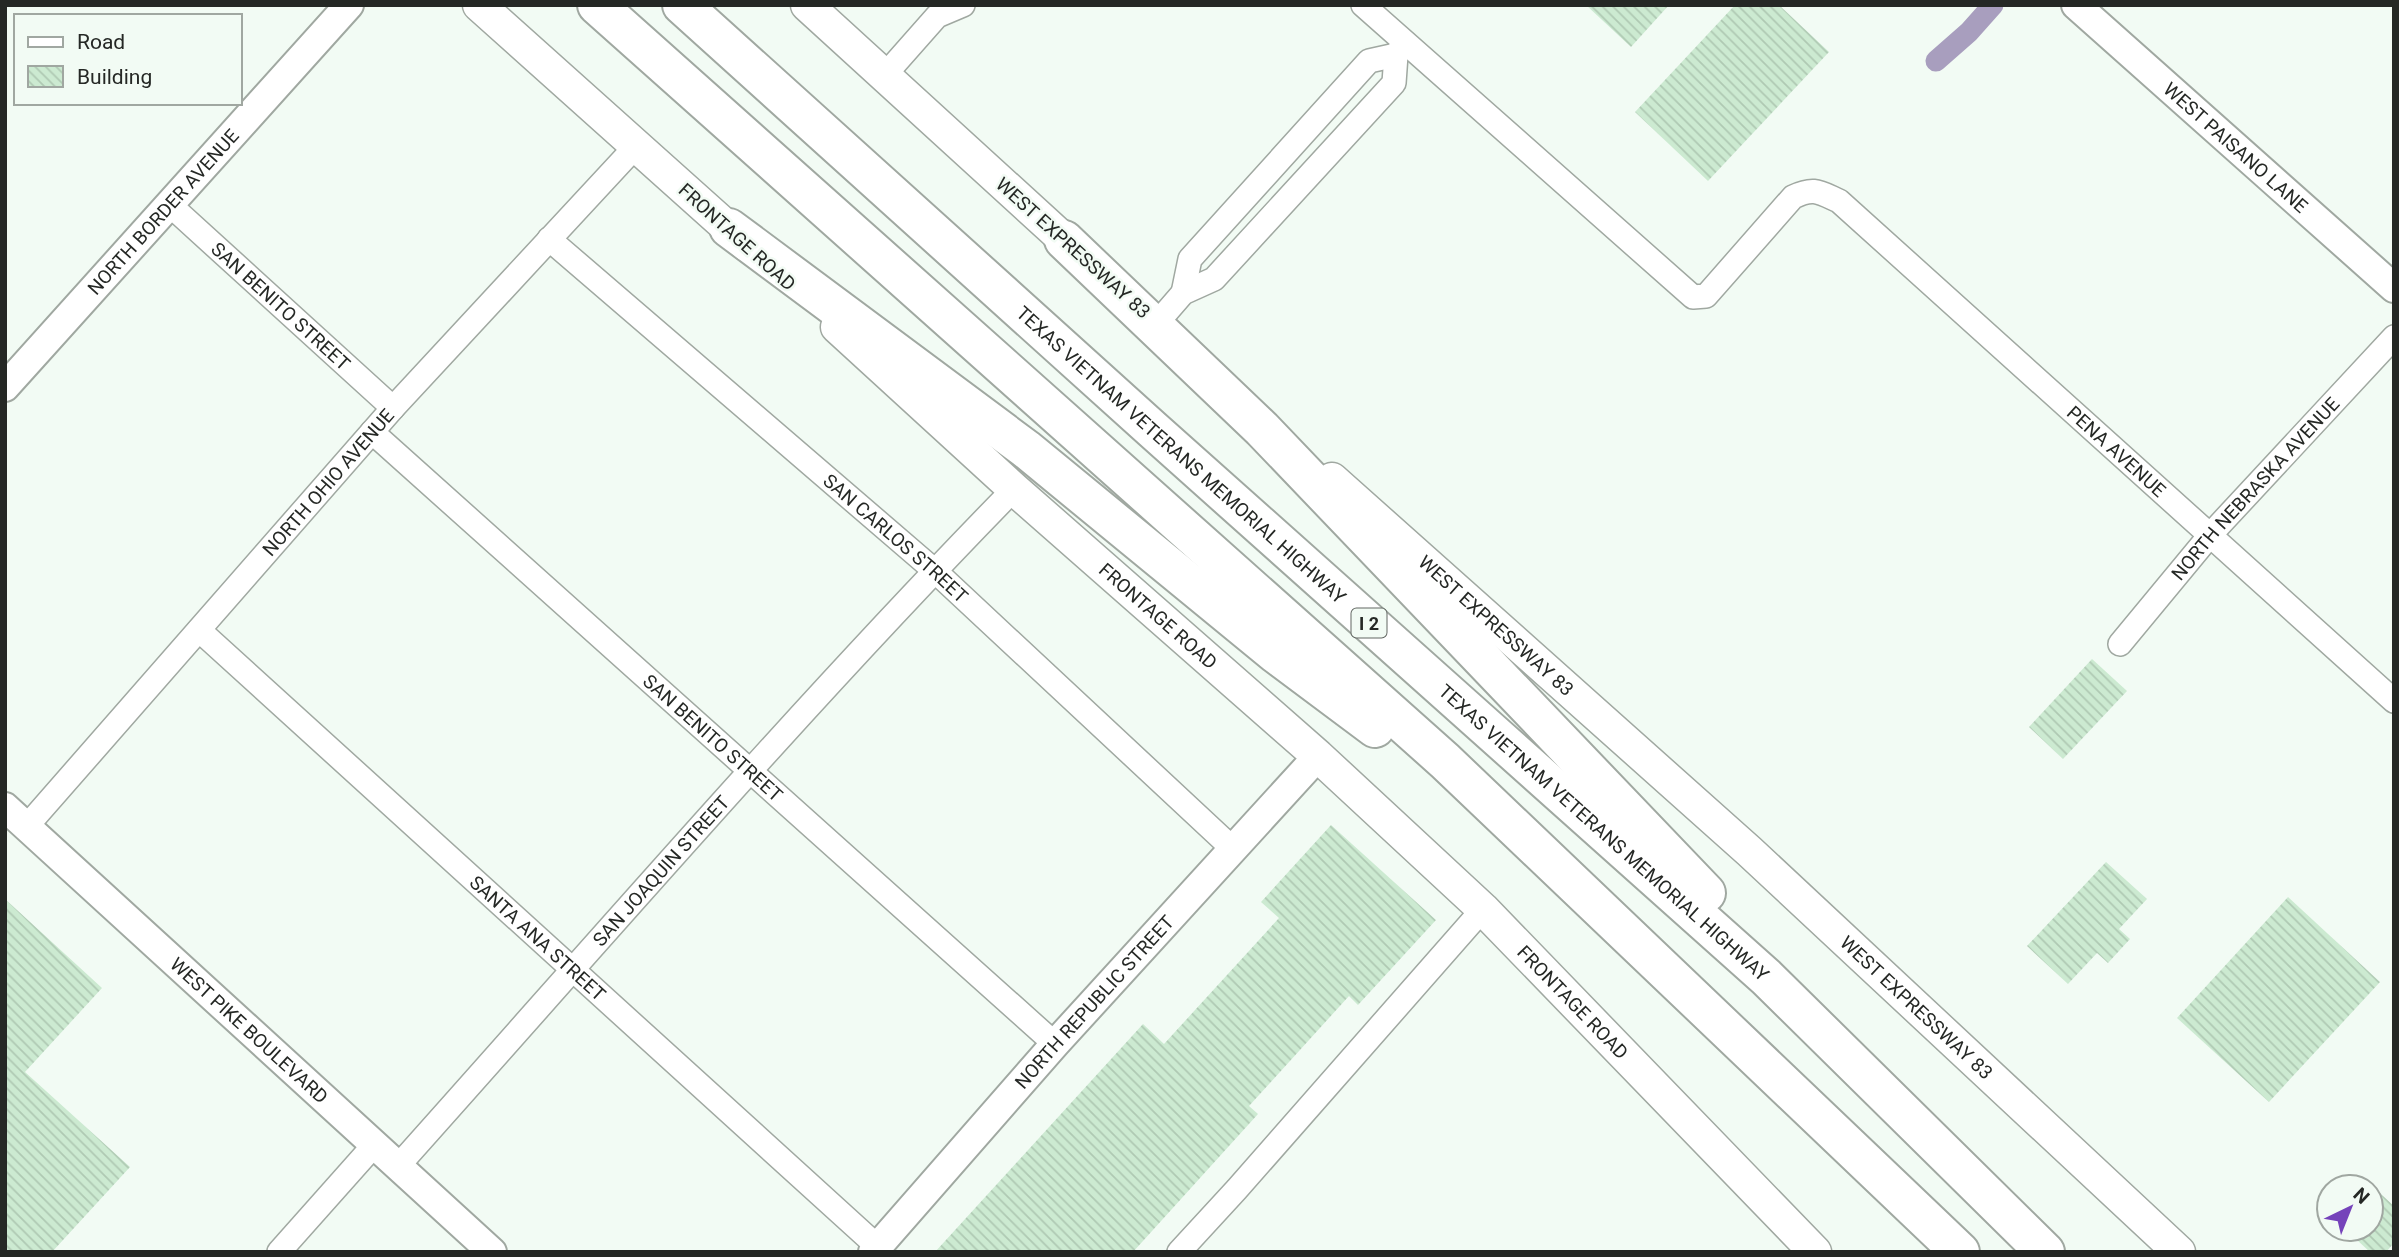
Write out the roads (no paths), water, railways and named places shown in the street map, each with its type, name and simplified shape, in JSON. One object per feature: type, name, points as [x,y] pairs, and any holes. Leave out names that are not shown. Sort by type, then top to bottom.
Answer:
[{"type":"highway","points":[[597,5],[1445,761],[1960,1252]]},
{"type":"highway","name":"TEXAS VIETNAM VETERANS MEMORIAL HIGHWAY","points":[[682,5],[1766,977],[2047,1252]]},
{"type":"highway","points":[[729,228],[1026,449],[1276,654],[1544,856]]},
{"type":"highway","points":[[1064,240],[1262,429],[2047,1252]]},
{"type":"main road","name":"FRONTAGE ROAD","points":[[479,5],[729,228],[1014,489],[1318,756],[1483,909],[1815,1252]]},
{"type":"main road","name":"WEST EXPRESSWAY 83","points":[[807,5],[1064,240],[1749,850],[2179,1252]]},
{"type":"street","name":"NORTH BORDER AVENUE","points":[[5,387],[349,5]]},
{"type":"street","points":[[884,76],[938,11],[963,5]]},
{"type":"street","points":[[1363,5],[1401,49]]},
{"type":"street","name":"WEST PAISANO LANE","points":[[2076,5],[2394,288]]},
{"type":"street","points":[[1157,323],[1183,293],[1214,279],[1394,83],[1401,49]]},
{"type":"street","points":[[1183,293],[1190,259],[1369,61],[1401,49]]},
{"type":"street","name":"PENA AVENUE","points":[[1401,49],[1693,297],[1706,296],[1793,197],[1805,191],[1816,191],[1839,201],[2394,701]]},
{"type":"street","name":"NORTH OHIO AVENUE","points":[[27,826],[393,408],[636,146]]},
{"type":"street","name":"SAN BENITO STREET","points":[[170,205],[393,408]]},
{"type":"street","name":"SAN CARLOS STREET","points":[[549,239],[935,571],[1232,848]]},
{"type":"street","name":"NORTH NEBRASKA AVENUE","points":[[2120,644],[2211,534],[2394,337]]},
{"type":"street","name":"SAN BENITO STREET","points":[[372,432],[1055,1044]]},
{"type":"street","name":"SAN JOAQUIN STREET","points":[[399,1165],[750,773],[1014,489]]},
{"type":"street","name":"SANTA ANA STREET","points":[[199,630],[574,970],[876,1249]]},
{"type":"street","name":"NORTH REPUBLIC STREET","points":[[876,1249],[1055,1044],[1318,756]]},
{"type":"street","name":"WEST PIKE BOULEVARD","points":[[5,807],[492,1252]]},
{"type":"street","points":[[1179,1252],[1483,909]]},
{"type":"street","points":[[279,1252],[375,1144]]},
{"type":"waterway","points":[[1936,61],[1969,32],[1993,5]]}]
